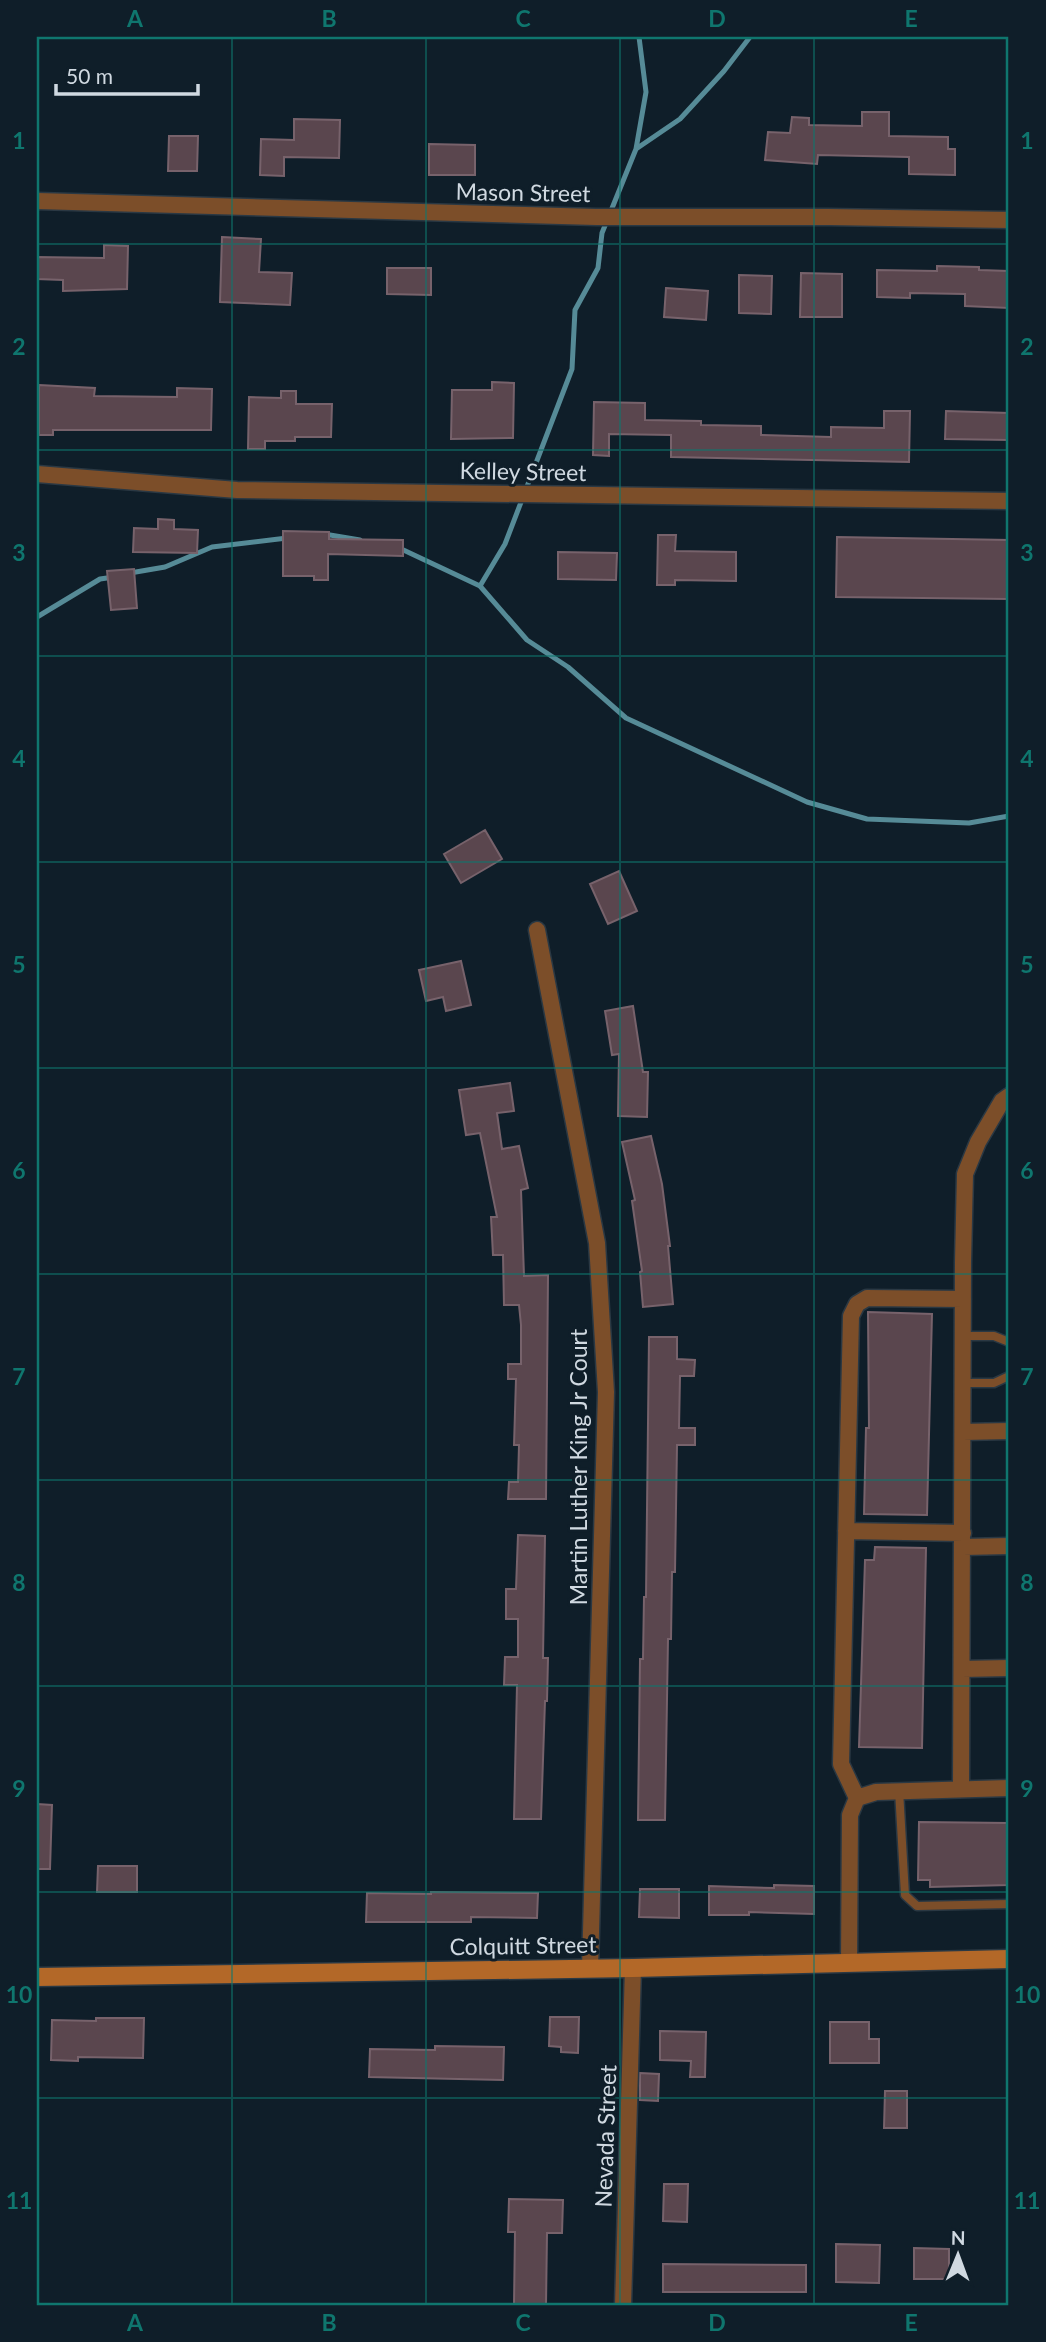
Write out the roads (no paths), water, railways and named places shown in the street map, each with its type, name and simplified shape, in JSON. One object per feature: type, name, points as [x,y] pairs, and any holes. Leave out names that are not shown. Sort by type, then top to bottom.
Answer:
[{"type":"street","name":"Mason Street","points":[[37,201],[596,217],[1009,220]]},
{"type":"street","name":"Kelley Street","points":[[37,474],[237,490],[1009,501]]},
{"type":"street","name":"Martin Luther King Jr Court","points":[[537,930],[597,1243],[606,1392],[590,1968]]},
{"type":"street","points":[[961,1789],[962,1299],[965,1174],[978,1142],[1002,1101],[1009,1096]]},
{"type":"street","points":[[849,1963],[850,1815],[857,1798],[841,1764],[851,1316],[857,1304],[867,1298],[962,1299]]},
{"type":"street","points":[[963,1432],[1009,1431]]},
{"type":"street","points":[[846,1531],[1009,1546]]},
{"type":"street","points":[[962,1669],[1009,1668]]},
{"type":"street","points":[[857,1798],[876,1792],[899,1790],[1009,1788]]},
{"type":"street","name":"Colquitt Street","points":[[37,1977],[1009,1959]]},
{"type":"street","name":"Nevada Street","points":[[623,2305],[633,1968]]},
{"type":"lane","points":[[963,1336],[994,1336],[1009,1342]]},
{"type":"lane","points":[[963,1383],[994,1383],[1009,1376]]},
{"type":"lane","points":[[899,1790],[905,1895],[917,1906],[1009,1904]]},
{"type":"waterway","points":[[480,586],[505,544],[572,369],[575,310],[598,268],[602,233],[636,149],[646,92],[639,37]]},
{"type":"waterway","points":[[636,149],[680,119],[724,71],[750,37]]},
{"type":"waterway","points":[[324,534],[360,540]]},
{"type":"waterway","points":[[130,573],[165,567],[212,547],[287,538]]},
{"type":"waterway","points":[[397,547],[480,586],[527,640],[568,667],[626,718],[807,802],[867,819],[969,823],[1009,816]]},
{"type":"waterway","points":[[37,617],[100,579],[114,577]]}]
